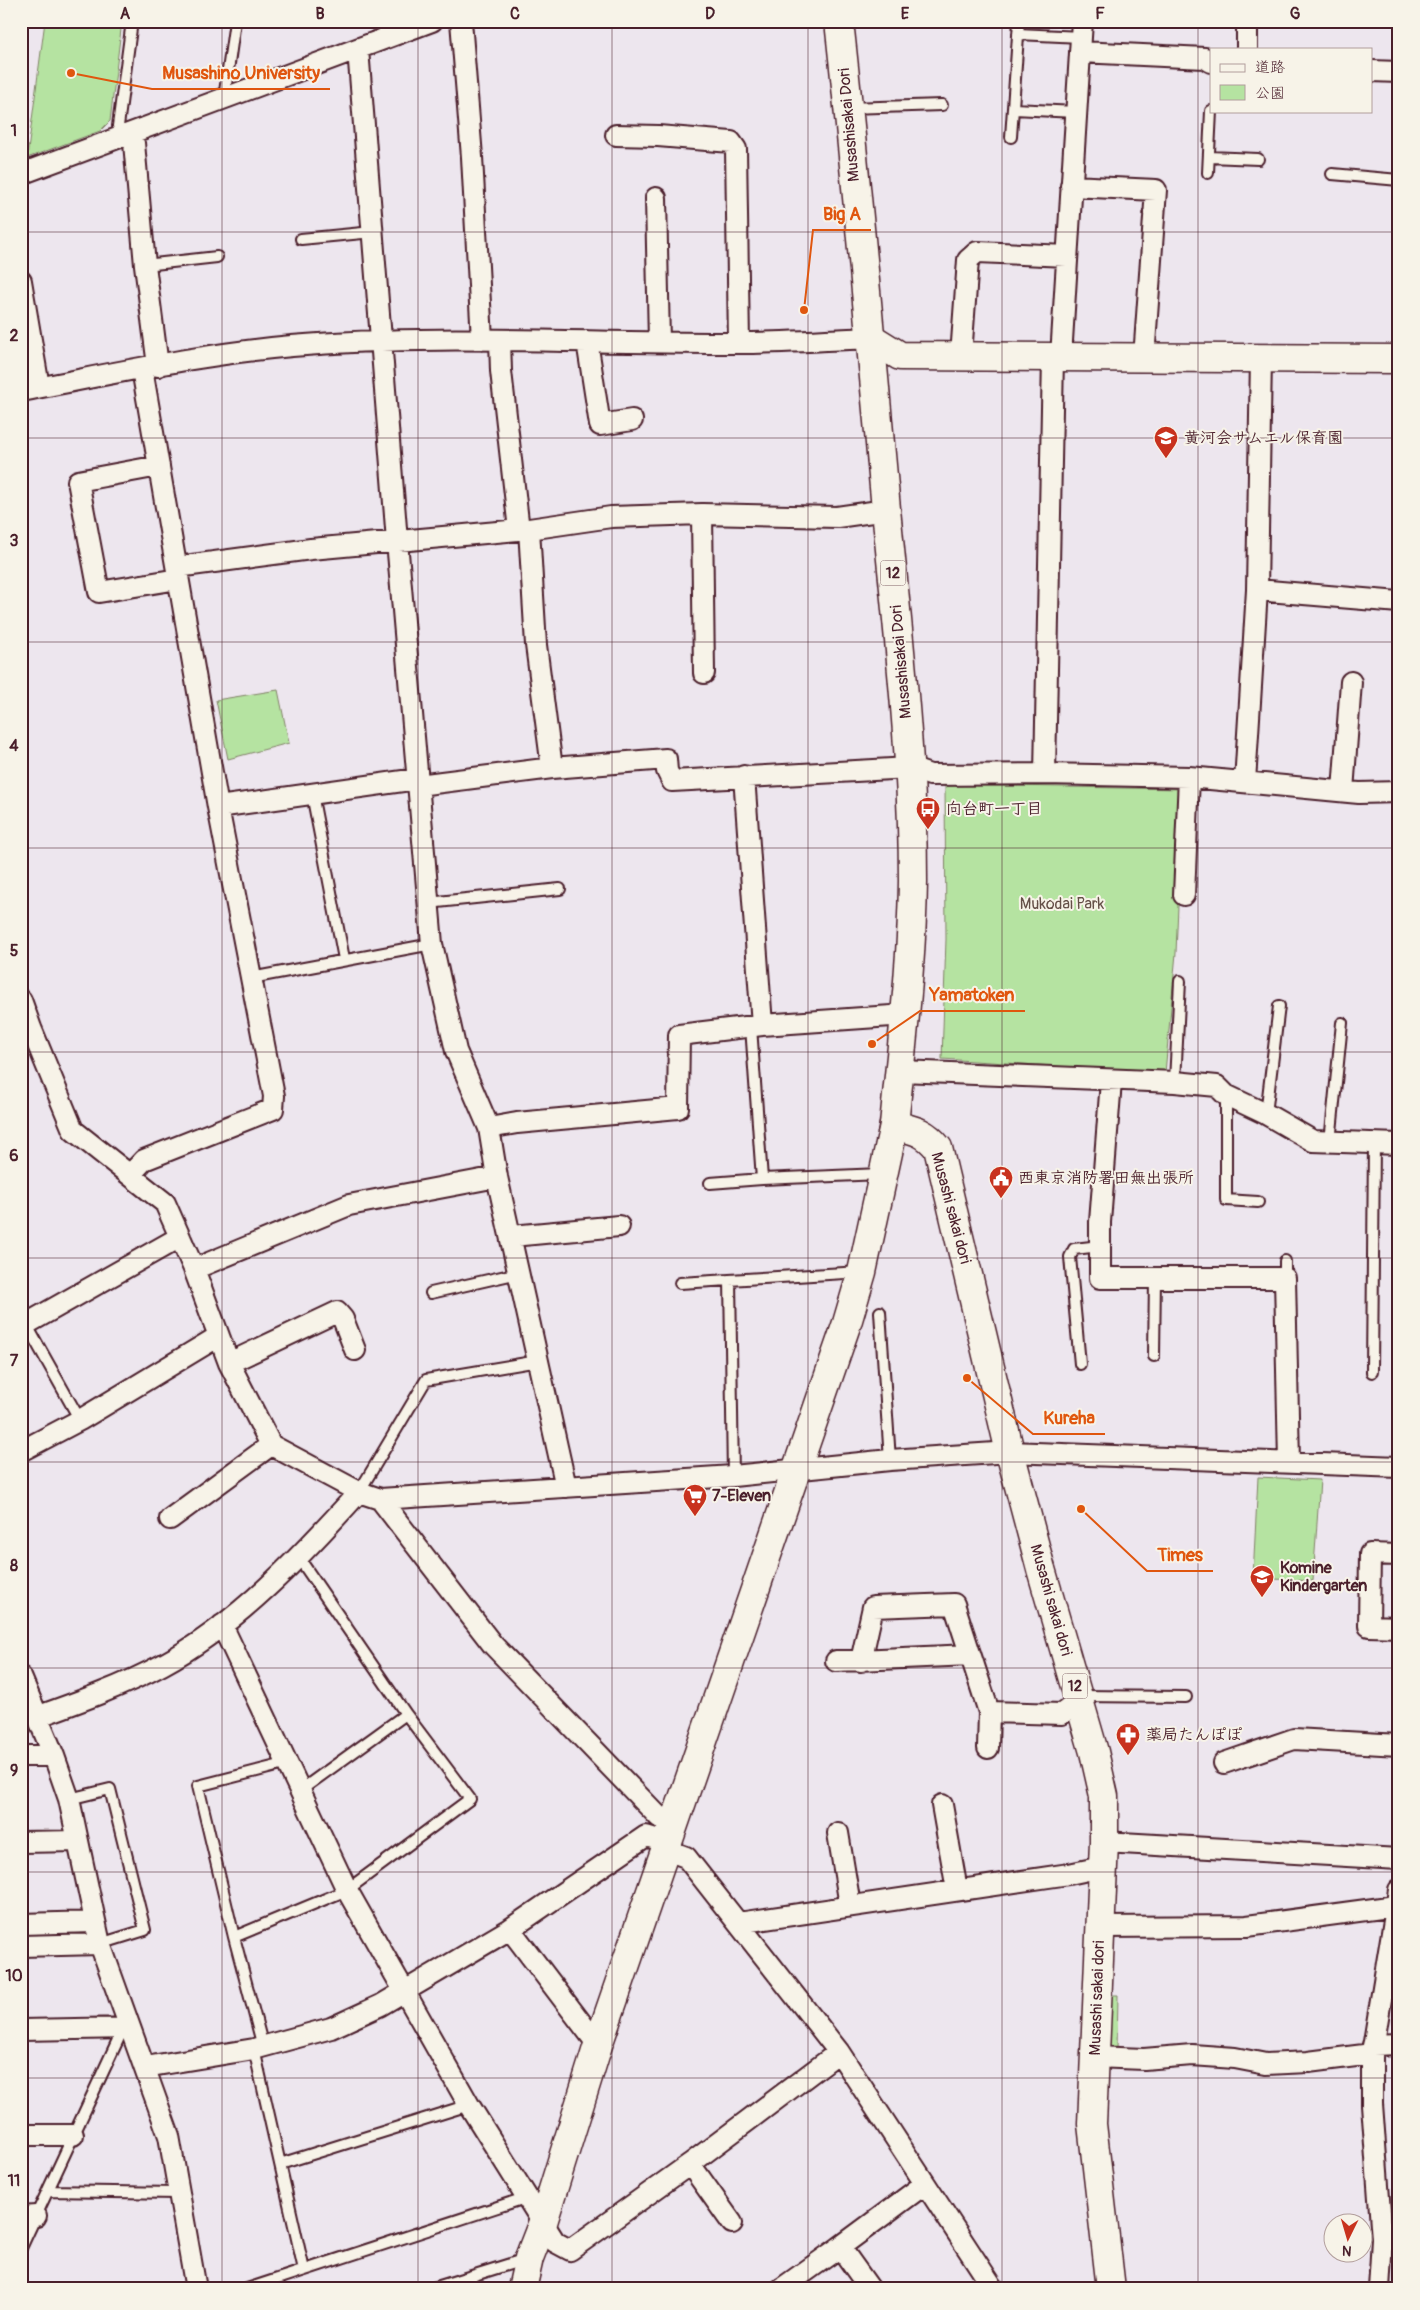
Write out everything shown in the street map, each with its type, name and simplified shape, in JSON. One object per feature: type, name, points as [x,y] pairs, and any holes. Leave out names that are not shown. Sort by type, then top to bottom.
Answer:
[{"type":"main road","name":"Musashisakai Dori","points":[[522,2289],[529,2258],[543,2222],[598,2045],[668,1833],[798,1470],[862,1272],[885,1174],[894,1125],[901,1071],[912,934],[910,768],[871,338],[839,21]]},
{"type":"main road","points":[[871,338],[900,356],[1399,359]]},
{"type":"main road","name":"Musashi sakai dori","points":[[894,1125],[918,1131],[928,1136],[938,1148],[1010,1452],[1041,1569],[1079,1698],[1104,1796],[1092,2124],[1111,2289]]},
{"type":"street","points":[[21,174],[358,49],[384,31],[432,21]]},
{"type":"street","points":[[461,21],[472,157],[491,340],[501,371],[524,529],[536,645],[552,768]]},
{"type":"street","points":[[1247,21],[1247,48]]},
{"type":"street","points":[[1045,774],[1057,357],[1067,256],[1081,37],[1205,58],[1210,61]]},
{"type":"street","points":[[358,49],[397,541],[432,944],[456,1051],[489,1128],[497,1177],[512,1236],[566,1487]]},
{"type":"street","points":[[1372,71],[1399,72]]},
{"type":"street","points":[[127,135],[134,143],[145,265],[150,368],[159,466],[218,807],[274,1096],[273,1109],[144,1160],[130,1175]]},
{"type":"street","points":[[616,135],[658,136],[731,142],[736,149],[739,343]]},
{"type":"street","points":[[1071,186],[1156,190],[1144,358]]},
{"type":"street","points":[[656,198],[659,342]]},
{"type":"street","points":[[961,356],[968,260],[977,252],[1067,256]]},
{"type":"street","points":[[21,281],[30,389],[215,355],[292,346],[382,341],[491,340],[739,343],[871,338]]},
{"type":"street","points":[[588,341],[600,425],[632,420]]},
{"type":"street","points":[[1245,782],[1257,590],[1261,358]]},
{"type":"street","points":[[159,466],[78,481],[99,592],[178,573],[311,549],[524,529],[611,517],[702,514],[837,517],[886,510]]},
{"type":"street","points":[[702,514],[704,673]]},
{"type":"street","points":[[1257,590],[1399,602]]},
{"type":"street","points":[[1343,791],[1351,682]]},
{"type":"street","points":[[218,807],[418,782],[552,768],[666,759],[667,771],[672,781],[910,768],[930,775],[1045,774],[1189,777],[1343,791],[1399,792]]},
{"type":"street","points":[[744,776],[756,1026]]},
{"type":"street","points":[[1184,895],[1189,777]]},
{"type":"street","points":[[21,1000],[26,1030],[73,1130],[165,1203],[194,1269],[229,1363],[271,1445],[359,1492],[380,1499],[733,1476],[890,1460],[1010,1452],[1399,1467]]},
{"type":"street","points":[[489,1128],[517,1123],[678,1108],[679,1035],[756,1026],[906,1015]]},
{"type":"street","points":[[901,1071],[1111,1081],[1175,1082],[1217,1086],[1226,1095],[1266,1114],[1312,1141],[1399,1144]]},
{"type":"street","points":[[1111,1081],[1100,1246],[1100,1278],[1155,1278],[1285,1270],[1289,1462]]},
{"type":"street","points":[[194,1269],[349,1205],[497,1177]]},
{"type":"street","points":[[512,1236],[619,1226]]},
{"type":"street","points":[[23,1322],[180,1238]]},
{"type":"street","points":[[229,1363],[337,1312],[343,1319],[355,1350]]},
{"type":"street","points":[[21,1451],[80,1420],[219,1336]]},
{"type":"street","points":[[170,1520],[271,1445]]},
{"type":"street","points":[[39,1716],[134,1679],[164,1664],[222,1625],[299,1558],[359,1492]]},
{"type":"street","points":[[380,1499],[493,1645],[512,1662],[668,1833],[839,2052],[994,2289]]},
{"type":"street","points":[[1399,1555],[1370,1554],[1369,1626],[1399,1627]]},
{"type":"street","points":[[861,1661],[873,1607],[954,1604],[989,1712],[988,1748]]},
{"type":"street","points":[[222,1625],[347,1890],[470,2105],[555,2242],[570,2250],[690,2164],[839,2052]]},
{"type":"street","points":[[836,1660],[861,1661],[970,1655]]},
{"type":"street","points":[[21,1677],[39,1716],[69,1799],[100,1944],[126,2029],[145,2067],[168,2136],[196,2289]]},
{"type":"street","points":[[989,1712],[1062,1714],[1079,1698]]},
{"type":"street","points":[[1224,1763],[1294,1739],[1399,1745]]},
{"type":"street","points":[[21,1756],[54,1756]]},
{"type":"street","points":[[942,1805],[957,1890]]},
{"type":"street","points":[[145,2067],[259,2048],[331,2028],[381,2005],[510,1929],[646,1836],[668,1833]]},
{"type":"street","points":[[838,1833],[850,1905]]},
{"type":"street","points":[[21,1842],[78,1841]]},
{"type":"street","points":[[738,1923],[1069,1874],[1103,1854],[1399,1859]]},
{"type":"street","points":[[1100,1928],[1247,1926],[1397,1898],[1372,2050],[1372,2104],[1382,2239],[1379,2289]]},
{"type":"street","points":[[21,1924],[94,1922]]},
{"type":"street","points":[[510,1929],[598,2045]]},
{"type":"street","points":[[21,1946],[100,1944]]},
{"type":"street","points":[[21,2030],[126,2029]]},
{"type":"street","points":[[1094,2057],[1144,2059],[1192,2055],[1235,2058],[1266,2064],[1308,2062],[1399,2044]]},
{"type":"street","points":[[21,2135],[73,2135]]},
{"type":"street","points":[[690,2164],[732,2223]]},
{"type":"street","points":[[781,2289],[925,2184]]},
{"type":"street","points":[[840,2247],[870,2289]]},
{"type":"lane","points":[[127,135],[118,126],[132,21]]},
{"type":"lane","points":[[224,99],[235,21]]},
{"type":"lane","points":[[1011,137],[1019,21]]},
{"type":"lane","points":[[1018,34],[1081,37]]},
{"type":"lane","points":[[848,108],[942,105]]},
{"type":"lane","points":[[1014,109],[1076,112]]},
{"type":"lane","points":[[1208,173],[1212,112]]},
{"type":"lane","points":[[1209,157],[1258,159]]},
{"type":"lane","points":[[1332,174],[1399,180]]},
{"type":"lane","points":[[301,239],[373,232]]},
{"type":"lane","points":[[145,265],[217,257]]},
{"type":"lane","points":[[312,794],[344,959]]},
{"type":"lane","points":[[428,903],[560,889]]},
{"type":"lane","points":[[251,978],[344,959],[432,944]]},
{"type":"lane","points":[[1175,1082],[1180,981]]},
{"type":"lane","points":[[1266,1114],[1279,1006]]},
{"type":"lane","points":[[1330,1142],[1342,1023]]},
{"type":"lane","points":[[756,1026],[762,1179]]},
{"type":"lane","points":[[1226,1095],[1226,1200],[1258,1202]]},
{"type":"lane","points":[[1372,1372],[1374,1143]]},
{"type":"lane","points":[[710,1183],[885,1174]]},
{"type":"lane","points":[[1080,1364],[1070,1257],[1074,1249],[1079,1247],[1100,1246]]},
{"type":"lane","points":[[680,1283],[862,1272]]},
{"type":"lane","points":[[431,1293],[520,1273]]},
{"type":"lane","points":[[1154,1356],[1155,1278]]},
{"type":"lane","points":[[730,1280],[733,1476]]},
{"type":"lane","points":[[880,1312],[890,1460]]},
{"type":"lane","points":[[23,1322],[80,1420]]},
{"type":"lane","points":[[359,1492],[426,1380],[538,1361]]},
{"type":"lane","points":[[234,1936],[347,1890],[470,1799],[406,1714],[299,1558]]},
{"type":"lane","points":[[1079,1698],[1186,1697]]},
{"type":"lane","points":[[301,1790],[406,1714]]},
{"type":"lane","points":[[288,1763],[198,1786],[259,2048],[280,2164],[304,2270]]},
{"type":"lane","points":[[69,1799],[110,1790],[145,1930],[100,1944]]},
{"type":"lane","points":[[21,2248],[29,2216],[48,2191],[73,2135],[126,2029]]},
{"type":"lane","points":[[280,2164],[470,2105]]},
{"type":"lane","points":[[48,2191],[177,2193]]},
{"type":"lane","points":[[247,2289],[528,2197]]},
{"type":"lane","points":[[430,2289],[529,2258]]},
{"type":"green space","points":[[45,21],[122,21],[110,121],[100,131],[27,158]]},
{"type":"green space","points":[[278,690],[289,743],[228,759],[216,700]]},
{"type":"green space","name":"Mukodai Park","points":[[945,785],[1183,789],[1176,953],[1165,1073],[942,1059],[946,939]]},
{"type":"green space","points":[[1258,1477],[1320,1480],[1313,1581],[1253,1578]]},
{"type":"green space","points":[[1109,1995],[1118,1995],[1117,2051],[1107,2043]]},
{"type":"place","name":"Musashino University","points":[[71,73]]},
{"type":"place","name":"Big A","points":[[804,310]]},
{"type":"place","name":"黄河会サムエル保育園","points":[[1166,459]]},
{"type":"place","name":"向台町一丁目","points":[[928,830]]},
{"type":"place","name":"Yamatoken","points":[[872,1044]]},
{"type":"place","name":"西東京消防署田無出張所","points":[[1001,1199]]},
{"type":"place","name":"Kureha","points":[[967,1378]]},
{"type":"place","name":"Times","points":[[1081,1509]]},
{"type":"place","name":"7-Eleven","points":[[695,1517]]},
{"type":"place","name":"Komine Kindergarten","points":[[1262,1598]]},
{"type":"place","name":"薬局たんぽぽ","points":[[1128,1756]]}]
